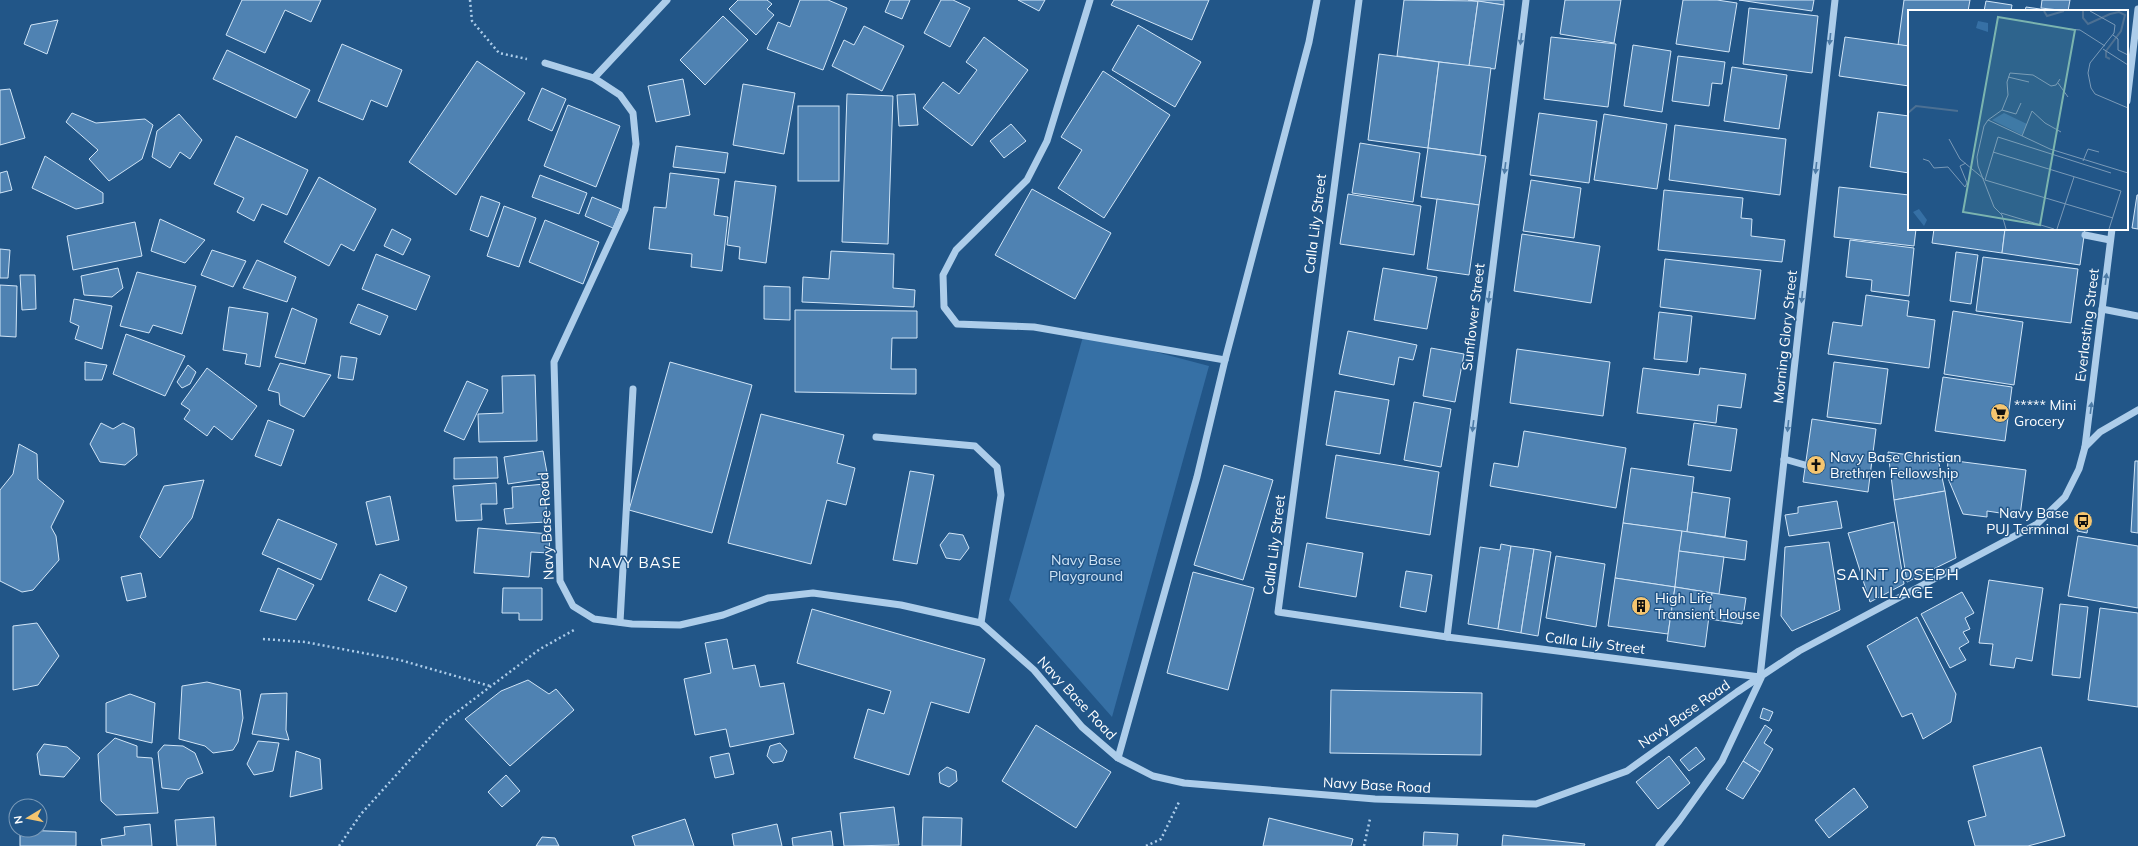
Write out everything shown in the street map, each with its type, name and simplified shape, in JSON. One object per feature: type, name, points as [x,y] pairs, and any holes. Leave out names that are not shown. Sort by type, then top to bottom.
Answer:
[{"type":"street","points":[[594,78],[667,0]]},
{"type":"street","points":[[1090,0],[1047,141],[1027,180],[956,250],[943,275],[944,307],[958,324],[1034,327],[1225,360]]},
{"type":"street","points":[[1118,758],[1197,477],[1225,360],[1309,42],[1317,0]]},
{"type":"street","name":"Calla Lily Street","points":[[1359,0],[1278,612],[1447,637],[1760,677]]},
{"type":"street","name":"Sunflower Street","points":[[1447,637],[1526,0]]},
{"type":"street","name":"Morning Glory Street","points":[[1760,677],[1835,0]]},
{"type":"street","points":[[2128,93],[2138,9]]},
{"type":"street","name":"Navy Base Road","points":[[545,63],[594,78],[620,95],[633,113],[636,144],[625,209],[554,362],[560,581],[573,606],[594,619],[680,625],[723,615],[768,598],[813,593],[901,605],[981,623],[1034,670],[1082,727],[1118,758],[1153,776],[1184,783],[1375,799],[1536,804],[1627,771],[1799,651],[2037,524],[2065,497],[2079,469],[2085,447],[2100,432],[2138,410]]},
{"type":"street","name":"Everlasting Street","points":[[2085,447],[2112,230]]},
{"type":"street","points":[[2086,235],[2110,240]]},
{"type":"street","points":[[2102,309],[2138,316]]},
{"type":"street","points":[[620,622],[634,389]]},
{"type":"street","points":[[876,437],[975,446],[997,467],[1001,495],[981,623]]},
{"type":"street","points":[[1784,459],[1805,465]]},
{"type":"street","points":[[1659,846],[1711,778],[1724,756],[1760,677]]},
{"type":"path","points":[[470,0],[472,21],[499,53],[545,63]]},
{"type":"path","points":[[339,846],[361,814],[444,721],[540,649],[594,619]]},
{"type":"path","points":[[263,639],[305,642],[400,660],[491,686]]},
{"type":"path","points":[[1146,846],[1160,839],[1178,805],[1184,783]]},
{"type":"path","points":[[1364,846],[1375,799]]},
{"type":"green space","name":"Navy Base Playground","points":[[1084,333],[1209,366],[1112,717],[1009,600]]},
{"type":"building","points":[[242,0],[321,0],[311,22],[285,10],[265,53],[226,35]]},
{"type":"building","points":[[738,0],[767,0],[772,4],[767,9],[774,15],[756,35],[729,9]]},
{"type":"building","points":[[800,0],[828,0],[847,8],[823,70],[767,49],[778,22],[790,27]]},
{"type":"building","points":[[890,0],[910,0],[902,19],[885,12]]},
{"type":"building","points":[[941,0],[953,0],[970,8],[950,47],[924,33]]},
{"type":"building","points":[[1018,0],[1045,0],[1039,11]]},
{"type":"building","points":[[1114,0],[1209,0],[1192,40],[1111,5]]},
{"type":"building","points":[[1404,0],[1478,1],[1469,66],[1397,56]]},
{"type":"building","points":[[1468,0],[1504,0],[1504,5]]},
{"type":"building","points":[[1565,0],[1621,0],[1614,43],[1560,34]]},
{"type":"building","points":[[1683,0],[1717,0],[1737,3],[1729,52],[1676,44]]},
{"type":"building","points":[[1739,0],[1814,0],[1812,11]]},
{"type":"building","points":[[1904,0],[1970,0],[1968,10],[1908,10],[1908,46],[1898,45]]},
{"type":"building","points":[[2042,0],[2070,0],[2068,10],[2041,8]]},
{"type":"building","points":[[1478,1],[1504,5],[1495,69],[1469,66]]},
{"type":"building","points":[[1986,1],[2012,5],[2011,10],[1984,10]]},
{"type":"building","points":[[2026,7],[2047,10],[2025,10]]},
{"type":"building","points":[[1749,8],[1818,16],[1812,73],[1743,64]]},
{"type":"building","points":[[723,16],[748,40],[705,85],[680,60]]},
{"type":"building","points":[[58,20],[47,54],[24,44],[31,25]]},
{"type":"building","points":[[1138,25],[1201,62],[1175,107],[1112,70]]},
{"type":"building","points":[[864,26],[904,46],[882,91],[832,66],[844,40],[854,45]]},
{"type":"building","points":[[984,37],[1028,70],[972,146],[923,108],[943,82],[959,94],[977,70],[966,62]]},
{"type":"building","points":[[1551,37],[1616,44],[1608,107],[1544,99]]},
{"type":"building","points":[[1845,37],[1908,46],[1908,86],[1839,76]]},
{"type":"building","points":[[342,44],[402,70],[387,107],[371,100],[363,120],[318,101]]},
{"type":"building","points":[[1633,45],[1671,51],[1662,112],[1624,106]]},
{"type":"building","points":[[227,50],[310,90],[296,118],[213,79]]},
{"type":"building","points":[[1379,54],[1439,62],[1428,148],[1368,140]]},
{"type":"building","points":[[1678,56],[1725,62],[1722,84],[1712,83],[1709,106],[1672,101]]},
{"type":"building","points":[[477,61],[525,93],[456,195],[409,162]]},
{"type":"building","points":[[1439,62],[1491,68],[1480,155],[1428,148]]},
{"type":"building","points":[[1732,67],[1787,75],[1779,129],[1724,121]]},
{"type":"building","points":[[1103,71],[1170,115],[1104,218],[1058,188],[1082,150],[1061,137]]},
{"type":"building","points":[[683,79],[690,115],[656,122],[648,86]]},
{"type":"building","points":[[743,84],[795,93],[784,154],[733,145]]},
{"type":"building","points":[[542,88],[566,99],[552,131],[528,120]]},
{"type":"building","points":[[10,89],[25,138],[0,145],[0,90]]},
{"type":"building","points":[[847,94],[893,96],[888,244],[842,242]]},
{"type":"building","points":[[915,94],[918,125],[899,126],[897,95]]},
{"type":"building","points":[[568,105],[620,126],[596,187],[544,166]]},
{"type":"building","points":[[798,106],[839,106],[839,181],[798,181]]},
{"type":"building","points":[[1878,112],[1908,116],[1908,173],[1870,167]]},
{"type":"building","points":[[72,113],[96,123],[145,119],[153,125],[142,159],[109,181],[89,159],[98,150],[66,122]]},
{"type":"building","points":[[1539,113],[1597,121],[1589,183],[1530,175]]},
{"type":"building","points":[[179,114],[202,140],[190,159],[180,152],[170,168],[152,157],[157,131]]},
{"type":"building","points":[[1604,114],[1667,124],[1657,189],[1594,180]]},
{"type":"building","points":[[1011,124],[1026,141],[1004,158],[990,141]]},
{"type":"building","points":[[1675,125],[1786,139],[1780,195],[1669,180]]},
{"type":"building","points":[[236,136],[308,170],[287,215],[262,204],[254,221],[237,212],[244,198],[214,184]]},
{"type":"building","points":[[1360,143],[1420,153],[1413,202],[1352,193]]},
{"type":"building","points":[[676,146],[728,153],[725,173],[673,167]]},
{"type":"building","points":[[1428,148],[1486,156],[1479,205],[1421,197]]},
{"type":"building","points":[[45,156],[103,193],[103,203],[76,209],[32,188]]},
{"type":"building","points":[[7,171],[12,190],[0,193],[0,173]]},
{"type":"building","points":[[670,173],[719,179],[714,215],[728,217],[722,271],[691,267],[692,254],[649,249],[654,207],[666,208]]},
{"type":"building","points":[[540,175],[587,193],[579,214],[532,197]]},
{"type":"building","points":[[319,177],[376,209],[354,251],[341,244],[329,266],[284,242]]},
{"type":"building","points":[[1531,180],[1581,188],[1574,238],[1523,231]]},
{"type":"building","points":[[735,181],[776,186],[766,263],[739,259],[740,247],[727,245]]},
{"type":"building","points":[[1839,187],[1908,195],[1908,230],[1916,230],[1914,246],[1834,237]]},
{"type":"building","points":[[1032,189],[1111,233],[1075,299],[995,255]]},
{"type":"building","points":[[1664,190],[1743,198],[1741,218],[1752,219],[1751,236],[1785,240],[1782,262],[1658,250]]},
{"type":"building","points":[[1348,194],[1421,206],[1414,255],[1340,244]]},
{"type":"building","points":[[2138,195],[2138,229],[2132,228]]},
{"type":"building","points":[[481,196],[500,203],[488,237],[470,230]]},
{"type":"building","points":[[592,197],[621,209],[613,228],[585,216]]},
{"type":"building","points":[[1437,199],[1479,205],[1469,275],[1427,269]]},
{"type":"building","points":[[504,206],[536,218],[519,267],[487,256]]},
{"type":"building","points":[[160,219],[205,240],[185,263],[151,251]]},
{"type":"building","points":[[545,220],[599,242],[583,284],[529,262]]},
{"type":"building","points":[[135,222],[142,256],[73,270],[67,236]]},
{"type":"building","points":[[392,229],[411,239],[403,255],[384,246]]},
{"type":"building","points":[[1934,230],[2005,230],[2002,253],[1932,243]]},
{"type":"building","points":[[2005,230],[2085,230],[2080,265],[2002,253]]},
{"type":"building","points":[[1522,234],[1600,246],[1591,303],[1514,291]]},
{"type":"building","points":[[1850,240],[1914,248],[1909,296],[1871,291],[1872,280],[1846,277]]},
{"type":"building","points":[[0,249],[10,250],[8,278],[0,278]]},
{"type":"building","points":[[212,250],[246,261],[233,287],[201,275]]},
{"type":"building","points":[[831,251],[894,254],[893,288],[915,290],[914,307],[802,302],[803,277],[829,279]]},
{"type":"building","points":[[1956,252],[1978,255],[1971,304],[1950,301]]},
{"type":"building","points":[[376,254],[430,276],[416,310],[362,289]]},
{"type":"building","points":[[1983,257],[2078,269],[2071,323],[1976,311]]},
{"type":"building","points":[[1665,259],[1761,270],[1755,319],[1660,307]]},
{"type":"building","points":[[257,260],[296,277],[287,302],[243,288]]},
{"type":"building","points":[[118,268],[123,288],[112,297],[84,295],[81,276]]},
{"type":"building","points":[[1383,268],[1437,277],[1427,329],[1374,320]]},
{"type":"building","points":[[137,272],[196,286],[182,334],[153,325],[149,333],[120,326]]},
{"type":"building","points":[[20,275],[35,275],[36,309],[22,310]]},
{"type":"building","points":[[0,285],[17,286],[16,337],[0,336]]},
{"type":"building","points":[[764,286],[790,287],[790,320],[764,319]]},
{"type":"building","points":[[1866,295],[1909,301],[1907,316],[1935,320],[1929,368],[1828,354],[1833,322],[1862,326]]},
{"type":"building","points":[[74,299],[112,306],[102,349],[75,339],[79,326],[70,322]]},
{"type":"building","points":[[358,304],[388,316],[380,335],[350,323]]},
{"type":"building","points":[[229,307],[268,313],[260,367],[245,364],[247,354],[223,350]]},
{"type":"building","points":[[292,308],[317,319],[305,364],[275,357]]},
{"type":"building","points":[[795,310],[917,311],[917,338],[892,338],[891,369],[916,369],[916,394],[795,392]]},
{"type":"building","points":[[1953,311],[2023,322],[2014,385],[1944,374]]},
{"type":"building","points":[[1659,312],[1692,316],[1687,362],[1654,359]]},
{"type":"building","points":[[1348,331],[1417,345],[1413,360],[1399,357],[1394,385],[1339,374]]},
{"type":"building","points":[[126,334],[185,356],[165,396],[113,374]]},
{"type":"building","points":[[1431,348],[1464,354],[1455,402],[1423,396]]},
{"type":"building","points":[[1517,349],[1610,362],[1603,416],[1510,403]]},
{"type":"building","points":[[341,356],[357,358],[353,380],[338,378]]},
{"type":"building","points":[[85,362],[107,365],[102,380],[85,380]]},
{"type":"building","points":[[670,362],[752,385],[712,533],[629,510]]},
{"type":"building","points":[[1834,362],[1888,369],[1881,424],[1827,417]]},
{"type":"building","points":[[280,363],[331,375],[304,417],[280,405],[279,393],[268,390]]},
{"type":"building","points":[[188,365],[196,372],[190,384],[182,388],[177,382]]},
{"type":"building","points":[[207,368],[257,406],[232,440],[214,426],[207,436],[184,419],[190,410],[181,404]]},
{"type":"building","points":[[1643,368],[1699,375],[1700,368],[1746,374],[1741,408],[1718,405],[1716,423],[1637,413]]},
{"type":"building","points":[[535,375],[537,441],[479,442],[478,414],[503,413],[502,376]]},
{"type":"building","points":[[1943,377],[2012,387],[2005,441],[1935,431]]},
{"type":"building","points":[[467,381],[488,390],[464,440],[444,431]]},
{"type":"building","points":[[1335,391],[1389,400],[1380,454],[1326,445]]},
{"type":"building","points":[[1414,402],[1451,409],[1441,467],[1404,460]]},
{"type":"building","points":[[761,414],[844,435],[837,463],[855,468],[846,505],[827,500],[811,564],[728,543]]},
{"type":"building","points":[[1812,419],[1876,429],[1868,492],[1803,482]]},
{"type":"building","points":[[268,420],[294,430],[281,466],[255,456]]},
{"type":"building","points":[[101,423],[113,429],[123,423],[134,428],[137,455],[125,465],[100,462],[90,444]]},
{"type":"building","points":[[1694,423],[1737,429],[1731,471],[1688,465]]},
{"type":"building","points":[[1524,431],[1626,448],[1616,508],[1490,486],[1494,463],[1518,467]]},
{"type":"building","points":[[19,444],[37,454],[38,479],[64,501],[51,527],[56,536],[59,560],[33,590],[22,592],[0,581],[0,490],[13,474]]},
{"type":"building","points":[[543,451],[548,478],[508,484],[504,457]]},
{"type":"building","points":[[1888,452],[1938,459],[1945,491],[1894,500]]},
{"type":"building","points":[[1336,455],[1439,472],[1430,535],[1326,518]]},
{"type":"building","points":[[497,457],[498,478],[454,479],[454,458]]},
{"type":"building","points":[[1948,460],[2026,470],[2020,516],[1987,511],[1987,517],[1963,514],[1947,476]]},
{"type":"building","points":[[2135,461],[2138,461],[2138,533],[2131,532]]},
{"type":"building","points":[[1224,465],[1273,480],[1243,580],[1194,565]]},
{"type":"building","points":[[1631,468],[1694,477],[1687,532],[1623,523]]},
{"type":"building","points":[[910,471],[934,475],[917,564],[893,560]]},
{"type":"building","points":[[204,480],[192,518],[160,558],[140,537],[164,486]]},
{"type":"building","points":[[496,483],[497,504],[481,504],[482,520],[456,521],[453,486]]},
{"type":"building","points":[[545,484],[547,522],[506,524],[504,509],[513,508],[512,487]]},
{"type":"building","points":[[1945,491],[1956,558],[1907,582],[1894,500]]},
{"type":"building","points":[[1692,492],[1730,498],[1725,537],[1687,532]]},
{"type":"building","points":[[390,496],[399,540],[376,545],[366,502]]},
{"type":"building","points":[[1837,501],[1842,528],[1789,536],[1785,515],[1798,513],[1798,507]]},
{"type":"building","points":[[2080,513],[2090,515],[2087,533],[2077,531]]},
{"type":"building","points":[[278,519],[337,544],[321,580],[262,554]]},
{"type":"building","points":[[1894,522],[1904,584],[1870,602],[1848,533]]},
{"type":"building","points":[[1623,523],[1682,531],[1675,587],[1615,578]]},
{"type":"building","points":[[478,528],[550,534],[549,553],[531,552],[529,577],[474,573]]},
{"type":"building","points":[[1682,531],[1747,541],[1745,560],[1679,551]]},
{"type":"building","points":[[949,533],[963,535],[969,548],[960,560],[946,558],[940,545]]},
{"type":"building","points":[[2078,536],[2138,546],[2138,608],[2068,596]]},
{"type":"building","points":[[1829,542],[1840,610],[1792,631],[1781,616],[1785,547]]},
{"type":"building","points":[[1307,543],[1363,553],[1356,597],[1299,587]]},
{"type":"building","points":[[1501,544],[1511,546],[1498,629],[1468,624],[1480,547],[1500,550]]},
{"type":"building","points":[[1511,546],[1534,549],[1521,633],[1498,629]]},
{"type":"building","points":[[1534,549],[1551,552],[1538,636],[1521,633]]},
{"type":"building","points":[[1679,551],[1724,557],[1719,594],[1675,587]]},
{"type":"building","points":[[1556,556],[1605,564],[1596,627],[1546,618]]},
{"type":"building","points":[[278,568],[314,585],[296,620],[260,611]]},
{"type":"building","points":[[1406,571],[1432,575],[1426,612],[1400,607]]},
{"type":"building","points":[[1193,572],[1254,588],[1228,690],[1167,673]]},
{"type":"building","points":[[141,573],[146,597],[127,601],[121,577]]},
{"type":"building","points":[[380,574],[407,587],[396,612],[368,600]]},
{"type":"building","name":"High Life Transient House","points":[[1615,578],[1675,587],[1668,634],[1608,626]]},
{"type":"building","points":[[1989,580],[2043,588],[2032,661],[2016,658],[2014,668],[1990,665],[1993,644],[1979,643]]},
{"type":"building","points":[[1675,587],[1712,593],[1705,647],[1667,641]]},
{"type":"building","points":[[503,588],[542,588],[542,620],[519,620],[519,613],[502,613]]},
{"type":"building","points":[[1962,592],[1974,613],[1965,618],[1970,629],[1963,632],[1969,642],[1959,648],[1966,660],[1950,668],[1921,614]]},
{"type":"building","points":[[1712,593],[1746,598],[1742,624],[1709,619]]},
{"type":"building","points":[[2060,604],[2088,607],[2080,678],[2052,675]]},
{"type":"building","points":[[2100,608],[2138,613],[2138,707],[2088,700]]},
{"type":"building","points":[[812,609],[985,659],[969,713],[931,702],[909,775],[854,758],[868,709],[884,714],[891,691],[797,663]]},
{"type":"building","points":[[1917,617],[1956,694],[1951,722],[1923,739],[1912,713],[1902,717],[1867,646]]},
{"type":"building","points":[[37,623],[59,656],[38,685],[13,690],[13,626]]},
{"type":"building","points":[[727,639],[733,669],[755,665],[760,687],[784,683],[794,734],[730,747],[726,729],[695,735],[684,679],[711,673],[705,643]]},
{"type":"building","points":[[528,680],[549,694],[556,689],[574,710],[510,766],[465,719],[501,691]]},
{"type":"building","points":[[207,682],[240,690],[243,718],[238,742],[233,750],[213,753],[205,746],[179,739],[182,686]]},
{"type":"building","points":[[1331,690],[1482,693],[1481,755],[1330,753]]},
{"type":"building","points":[[287,693],[286,730],[289,740],[252,734],[261,694]]},
{"type":"building","points":[[130,694],[155,703],[152,743],[106,732],[106,703]]},
{"type":"building","points":[[1763,708],[1773,712],[1769,721],[1760,718]]},
{"type":"building","points":[[1036,725],[1111,772],[1076,828],[1002,781]]},
{"type":"building","points":[[1765,725],[1772,730],[1764,743],[1773,749],[1760,772],[1743,761]]},
{"type":"building","points":[[115,738],[137,746],[137,757],[152,758],[158,813],[116,815],[101,801],[98,754]]},
{"type":"building","points":[[258,741],[279,743],[273,771],[254,775],[247,764]]},
{"type":"building","points":[[780,743],[787,751],[783,761],[773,763],[767,756],[770,746]]},
{"type":"building","points":[[44,744],[67,747],[80,758],[64,777],[40,775],[37,754]]},
{"type":"building","points":[[164,745],[183,746],[195,753],[203,773],[187,779],[179,790],[162,788],[158,752]]},
{"type":"building","points":[[1696,747],[1705,759],[1689,771],[1680,760]]},
{"type":"building","points":[[2041,747],[2065,836],[2028,846],[1975,846],[1968,821],[1986,816],[1973,766]]},
{"type":"building","points":[[296,751],[320,759],[322,789],[290,797]]},
{"type":"building","points":[[729,753],[734,774],[715,778],[710,757]]},
{"type":"building","points":[[1669,756],[1690,783],[1658,809],[1636,782]]},
{"type":"building","points":[[1743,761],[1760,772],[1743,799],[1726,789]]},
{"type":"building","points":[[947,767],[956,771],[957,781],[949,787],[940,783],[939,773]]},
{"type":"building","points":[[506,775],[520,791],[502,807],[488,792]]},
{"type":"building","points":[[1854,788],[1868,807],[1829,838],[1815,820]]},
{"type":"building","points":[[894,807],[899,845],[844,846],[840,813]]},
{"type":"building","points":[[214,817],[216,846],[177,846],[175,820]]},
{"type":"building","points":[[923,817],[962,818],[961,846],[922,846]]},
{"type":"building","points":[[1269,818],[1353,839],[1351,846],[1263,846]]},
{"type":"building","points":[[685,819],[694,846],[635,846],[632,836]]},
{"type":"building","points":[[150,824],[152,846],[102,846],[101,839],[125,835],[124,827]]},
{"type":"building","points":[[777,824],[782,846],[734,846],[732,834]]},
{"type":"building","points":[[48,831],[76,832],[76,846],[20,846],[20,838],[48,838]]},
{"type":"building","points":[[831,831],[833,846],[793,846],[792,838]]},
{"type":"building","points":[[1424,832],[1458,834],[1457,846],[1423,846]]},
{"type":"building","points":[[1503,835],[1585,844],[1584,846],[1502,846]]},
{"type":"building","points":[[542,837],[555,838],[559,846],[536,846]]},
{"type":"place","name":"***** Mini Grocery","points":[[2000,413]]},
{"type":"place","name":"Navy Base Christian Brethren Fellowship","points":[[1816,465]]},
{"type":"place","name":"Navy Base PUJ Terminal","points":[[2083,521]]},
{"type":"place","name":"High Life Transient House","points":[[1641,606]]},
{"type":"district","name":"NAVY BASE","points":[[635,563]]},
{"type":"district","name":"SAINT JOSEPH VILLAGE","points":[[1898,583]]}]
